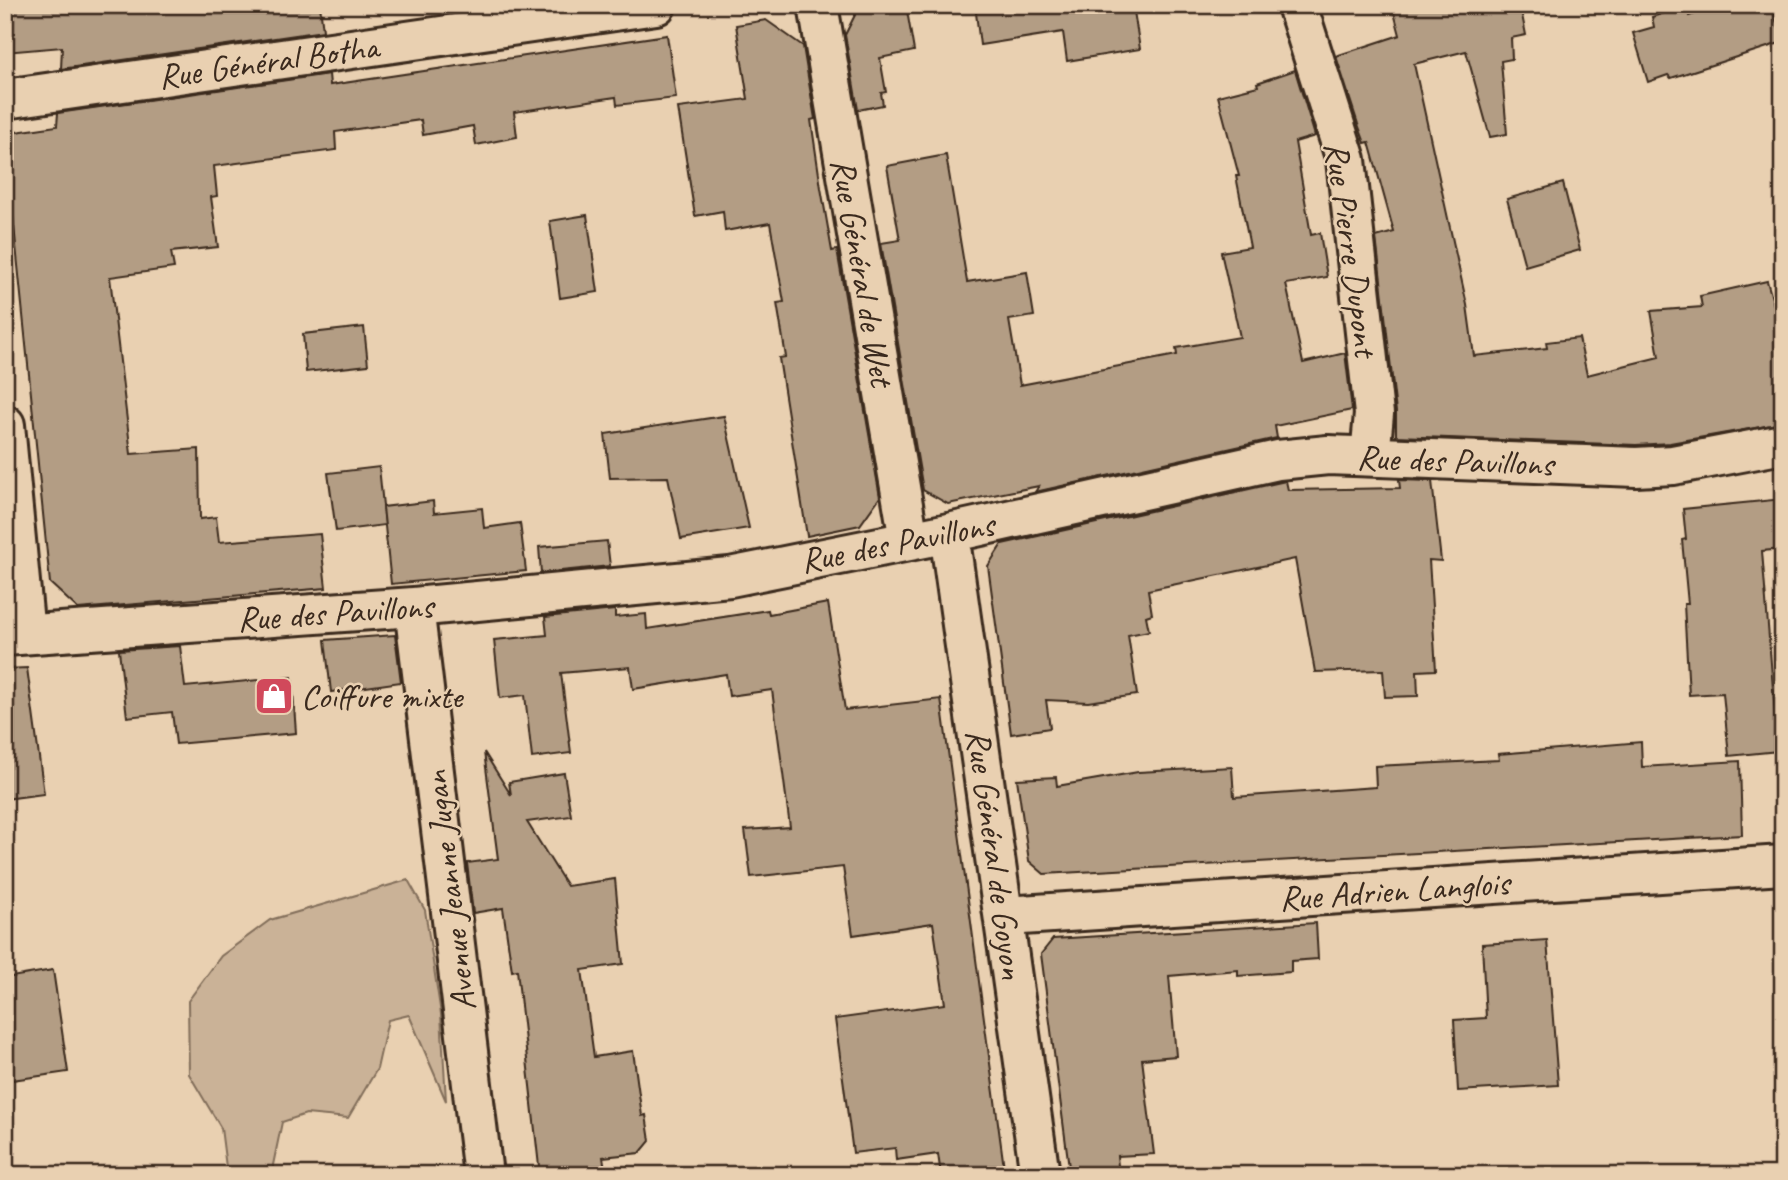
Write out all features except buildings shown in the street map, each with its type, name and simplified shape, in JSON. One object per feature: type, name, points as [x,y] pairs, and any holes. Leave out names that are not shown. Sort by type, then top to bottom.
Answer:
[{"type":"street","name":"Rue Général Botha","points":[[5,99],[447,20],[656,5]]},
{"type":"street","name":"Rue Général de Wet","points":[[818,5],[909,540]]},
{"type":"street","name":"Rue Pierre Dupont","points":[[1297,5],[1346,160],[1374,414],[1370,456]]},
{"type":"street","points":[[5,425],[15,635]]},
{"type":"street","name":"Rue des Pavillons","points":[[15,635],[414,607],[730,576],[949,533],[1278,460],[1328,455],[1636,467],[1673,465],[1783,444]]},
{"type":"street","name":"Rue Général de Goyon","points":[[949,533],[1006,916],[1040,1175]]},
{"type":"street","name":"Avenue Jeanne Jugan","points":[[414,607],[484,1175]]},
{"type":"street","name":"Rue Adrien Langlois","points":[[1006,916],[1783,864]]},
{"type":"shaded area","points":[[408,880],[425,910],[441,1014],[446,1101],[409,1015],[388,1020],[377,1069],[348,1118],[306,1114],[282,1122],[273,1165],[275,1175],[227,1175],[221,1128],[189,1074],[188,1001],[221,956],[270,920]]},
{"type":"place","name":"Coiffure mixte","points":[[274,696]]}]
